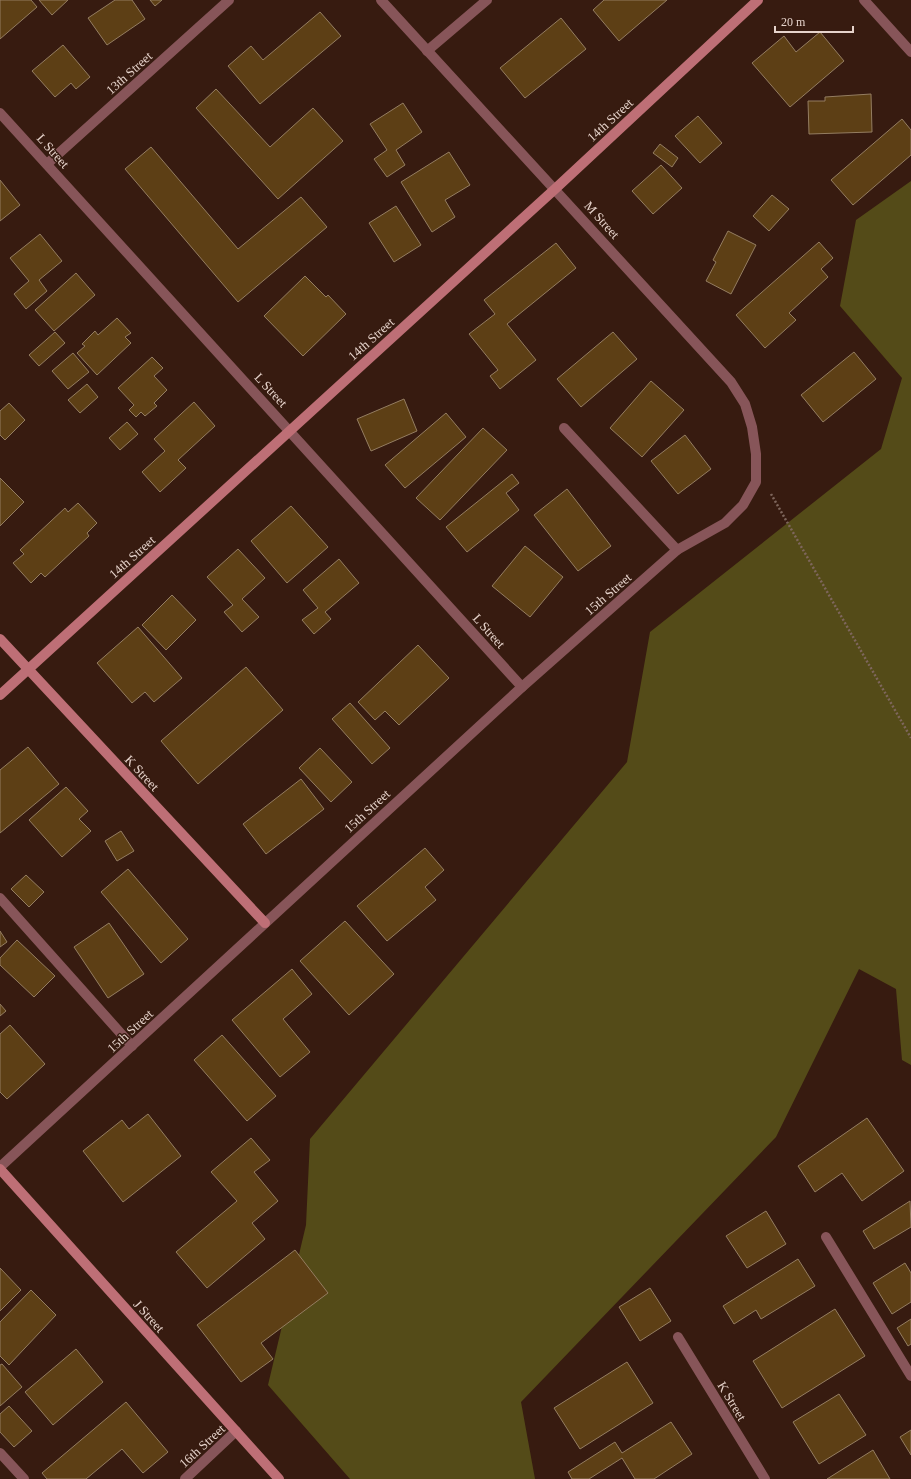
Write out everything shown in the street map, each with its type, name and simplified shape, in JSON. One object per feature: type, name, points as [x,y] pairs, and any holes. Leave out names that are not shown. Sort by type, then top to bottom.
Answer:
[{"type":"street","name":"13th Street","points":[[47,164],[229,0]]},
{"type":"street","name":"M Street","points":[[381,0],[731,382],[745,404],[752,427],[756,454],[756,482]]},
{"type":"street","points":[[427,51],[487,0]]},
{"type":"street","name":"14th Street","points":[[0,695],[555,189],[758,0]]},
{"type":"street","points":[[864,0],[911,52]]},
{"type":"street","name":"L Street","points":[[0,113],[290,430],[522,687]]},
{"type":"street","points":[[564,428],[677,550]]},
{"type":"street","name":"15th Street","points":[[0,1168],[522,687],[677,550],[725,523],[743,505],[756,482]]},
{"type":"street","name":"K Street","points":[[0,639],[265,923]]},
{"type":"street","points":[[0,898],[132,1046]]},
{"type":"street","name":"J Street","points":[[0,1168],[279,1479]]},
{"type":"street","points":[[826,1237],[911,1376]]},
{"type":"street","name":"K Street","points":[[678,1337],[765,1479]]},
{"type":"street","name":"16th Street","points":[[185,1479],[236,1432]]},
{"type":"street","points":[[0,1453],[24,1479]]},
{"type":"path","points":[[756,482],[768,489],[911,738]]},
{"type":"shaded area","points":[[911,181],[911,1065],[902,1060],[896,989],[859,969],[776,1137],[521,1402],[535,1479],[350,1479],[268,1385],[306,1225],[310,1139],[627,762],[650,632],[881,449],[902,378],[840,306],[856,220]]},
{"type":"building","points":[[0,0],[31,0],[37,7],[0,39]]},
{"type":"building","points":[[39,0],[68,0],[52,15]]},
{"type":"building","points":[[115,0],[132,0],[145,19],[107,45],[88,18]]},
{"type":"building","points":[[150,0],[162,0],[155,6]]},
{"type":"building","points":[[604,0],[667,0],[619,41],[593,10]]},
{"type":"building","points":[[320,12],[341,36],[260,104],[228,66],[251,46],[263,60]]},
{"type":"building","points":[[561,18],[586,49],[525,98],[500,68]]},
{"type":"building","points":[[820,32],[844,61],[790,107],[752,63],[784,36],[796,52]]},
{"type":"building","points":[[63,45],[90,77],[76,89],[71,83],[55,97],[32,71]]},
{"type":"building","points":[[216,89],[270,147],[313,108],[343,141],[278,199],[196,108]]},
{"type":"building","points":[[871,94],[872,132],[809,134],[808,101],[825,101],[825,97]]},
{"type":"building","points":[[403,103],[422,132],[396,150],[405,165],[387,177],[374,159],[387,150],[370,124]]},
{"type":"building","points":[[698,116],[722,143],[700,163],[675,136]]},
{"type":"building","points":[[902,119],[911,130],[911,155],[853,205],[831,180]]},
{"type":"building","points":[[660,144],[678,158],[672,167],[653,153]]},
{"type":"building","points":[[151,147],[238,249],[301,197],[327,227],[238,302],[125,169]]},
{"type":"building","points":[[449,152],[470,185],[445,200],[455,217],[432,232],[401,182]]},
{"type":"building","points":[[661,165],[682,188],[653,214],[632,191]]},
{"type":"building","points":[[0,180],[20,205],[0,221]]},
{"type":"building","points":[[772,195],[789,209],[769,231],[753,216]]},
{"type":"building","points":[[396,206],[421,245],[394,262],[369,223]]},
{"type":"building","points":[[728,231],[756,245],[731,294],[706,281],[716,262],[713,260]]},
{"type":"building","points":[[40,234],[62,261],[39,280],[47,291],[26,309],[14,294],[29,281],[10,258]]},
{"type":"building","points":[[819,242],[833,258],[821,269],[828,277],[789,313],[796,320],[765,348],[736,315]]},
{"type":"building","points":[[556,243],[576,268],[507,324],[536,360],[500,389],[490,376],[498,370],[469,334],[495,314],[484,300]]},
{"type":"building","points":[[76,273],[95,295],[54,331],[35,310]]},
{"type":"building","points":[[305,276],[326,297],[328,295],[346,314],[303,356],[264,316]]},
{"type":"building","points":[[117,318],[131,333],[125,337],[131,343],[97,375],[77,353],[85,346],[82,344],[95,331],[98,335]]},
{"type":"building","points":[[55,332],[65,343],[39,366],[29,355]]},
{"type":"building","points":[[613,332],[637,359],[581,407],[557,379]]},
{"type":"building","points":[[854,352],[876,379],[823,422],[801,395]]},
{"type":"building","points":[[73,353],[89,372],[68,389],[52,371]]},
{"type":"building","points":[[152,357],[163,368],[154,376],[167,390],[154,403],[157,406],[145,416],[141,412],[136,417],[129,410],[134,405],[118,388]]},
{"type":"building","points":[[651,381],[684,410],[642,457],[610,428]]},
{"type":"building","points":[[87,384],[98,397],[80,413],[68,400]]},
{"type":"building","points":[[404,399],[417,431],[371,451],[357,419]]},
{"type":"building","points":[[194,402],[215,426],[178,460],[186,468],[160,492],[142,472],[165,451],[154,439]]},
{"type":"building","points":[[9,403],[25,420],[5,440],[0,435],[0,411]]},
{"type":"building","points":[[446,413],[466,437],[405,488],[385,465]]},
{"type":"building","points":[[127,422],[138,434],[120,450],[109,438]]},
{"type":"building","points":[[483,428],[507,450],[440,520],[416,498]]},
{"type":"building","points":[[685,435],[711,469],[678,494],[651,461]]},
{"type":"building","points":[[512,474],[519,483],[506,493],[519,510],[467,552],[446,527]]},
{"type":"building","points":[[0,478],[24,502],[0,526]]},
{"type":"building","points":[[567,489],[611,546],[578,571],[534,515]]},
{"type":"building","points":[[78,503],[97,523],[87,533],[89,536],[45,577],[41,573],[31,583],[13,563],[24,554],[20,550],[65,508],[68,512]]},
{"type":"building","points":[[291,506],[328,547],[287,583],[251,541]]},
{"type":"building","points":[[525,546],[563,577],[530,617],[492,586]]},
{"type":"building","points":[[238,549],[265,578],[242,599],[259,617],[242,632],[224,612],[233,605],[207,577]]},
{"type":"building","points":[[339,559],[359,583],[325,612],[331,619],[314,634],[302,620],[318,608],[303,590]]},
{"type":"building","points":[[172,595],[196,620],[166,650],[142,625]]},
{"type":"building","points":[[138,627],[182,678],[154,702],[145,692],[132,703],[97,663]]},
{"type":"building","points":[[418,645],[449,678],[399,725],[385,711],[375,720],[358,702]]},
{"type":"building","points":[[246,667],[283,710],[198,784],[161,741]]},
{"type":"building","points":[[350,703],[390,748],[372,764],[332,719]]},
{"type":"building","points":[[28,747],[59,784],[0,833],[0,770]]},
{"type":"building","points":[[320,748],[352,782],[331,802],[299,768]]},
{"type":"building","points":[[301,779],[324,809],[266,854],[243,824]]},
{"type":"building","points":[[66,787],[88,811],[79,819],[91,831],[62,857],[29,820]]},
{"type":"building","points":[[121,831],[134,851],[117,861],[105,841]]},
{"type":"building","points":[[425,848],[444,870],[425,887],[436,900],[387,941],[357,906]]},
{"type":"building","points":[[128,869],[188,939],[161,963],[101,892]]},
{"type":"building","points":[[26,875],[44,892],[29,907],[11,889]]},
{"type":"building","points":[[345,921],[394,974],[349,1015],[300,961]]},
{"type":"building","points":[[109,923],[144,974],[108,998],[74,947]]},
{"type":"building","points":[[0,931],[7,942],[0,947]]},
{"type":"building","points":[[17,940],[55,976],[34,997],[0,965],[0,958]]},
{"type":"building","points":[[292,969],[312,994],[283,1019],[310,1052],[280,1077],[232,1020]]},
{"type":"building","points":[[0,1004],[6,1011],[0,1016]]},
{"type":"building","points":[[10,1025],[45,1064],[7,1099],[0,1092],[0,1034]]},
{"type":"building","points":[[222,1035],[276,1096],[247,1121],[194,1060]]},
{"type":"building","points":[[148,1114],[181,1156],[123,1202],[83,1151],[122,1120],[129,1129]]},
{"type":"building","points":[[867,1118],[904,1171],[862,1201],[842,1173],[815,1192],[798,1166]]},
{"type":"building","points":[[251,1138],[270,1160],[254,1172],[278,1201],[252,1223],[265,1239],[207,1288],[176,1252],[237,1201],[211,1172]]},
{"type":"building","points":[[910,1201],[911,1227],[874,1249],[863,1231]]},
{"type":"building","points":[[766,1211],[786,1244],[747,1268],[726,1236]]},
{"type":"building","points":[[295,1250],[328,1293],[261,1343],[273,1359],[241,1382],[197,1325]]},
{"type":"building","points":[[798,1259],[815,1286],[761,1319],[756,1310],[734,1324],[723,1306]]},
{"type":"building","points":[[905,1263],[911,1273],[911,1302],[892,1314],[873,1283]]},
{"type":"building","points":[[0,1268],[21,1290],[0,1311]]},
{"type":"building","points":[[650,1288],[671,1321],[640,1341],[619,1307]]},
{"type":"building","points":[[31,1290],[56,1315],[9,1365],[0,1356],[0,1322]]},
{"type":"building","points":[[835,1309],[865,1356],[782,1408],[753,1361]]},
{"type":"building","points":[[911,1319],[911,1344],[908,1346],[897,1328]]},
{"type":"building","points":[[76,1349],[103,1382],[53,1425],[25,1392]]},
{"type":"building","points":[[627,1362],[653,1403],[580,1449],[554,1408]]},
{"type":"building","points":[[2,1364],[22,1387],[0,1406],[0,1365]]},
{"type":"building","points":[[839,1394],[866,1435],[819,1464],[793,1422]]},
{"type":"building","points":[[126,1402],[168,1452],[143,1473],[122,1449],[86,1479],[47,1479],[42,1473]]},
{"type":"building","points":[[9,1406],[32,1431],[14,1447],[0,1432],[0,1414]]},
{"type":"building","points":[[671,1422],[692,1454],[654,1479],[635,1479],[622,1458],[589,1479],[572,1479],[568,1472],[615,1442],[622,1453]]},
{"type":"building","points":[[911,1430],[911,1455],[900,1437]]},
{"type":"building","points":[[873,1450],[890,1479],[827,1479]]}]
